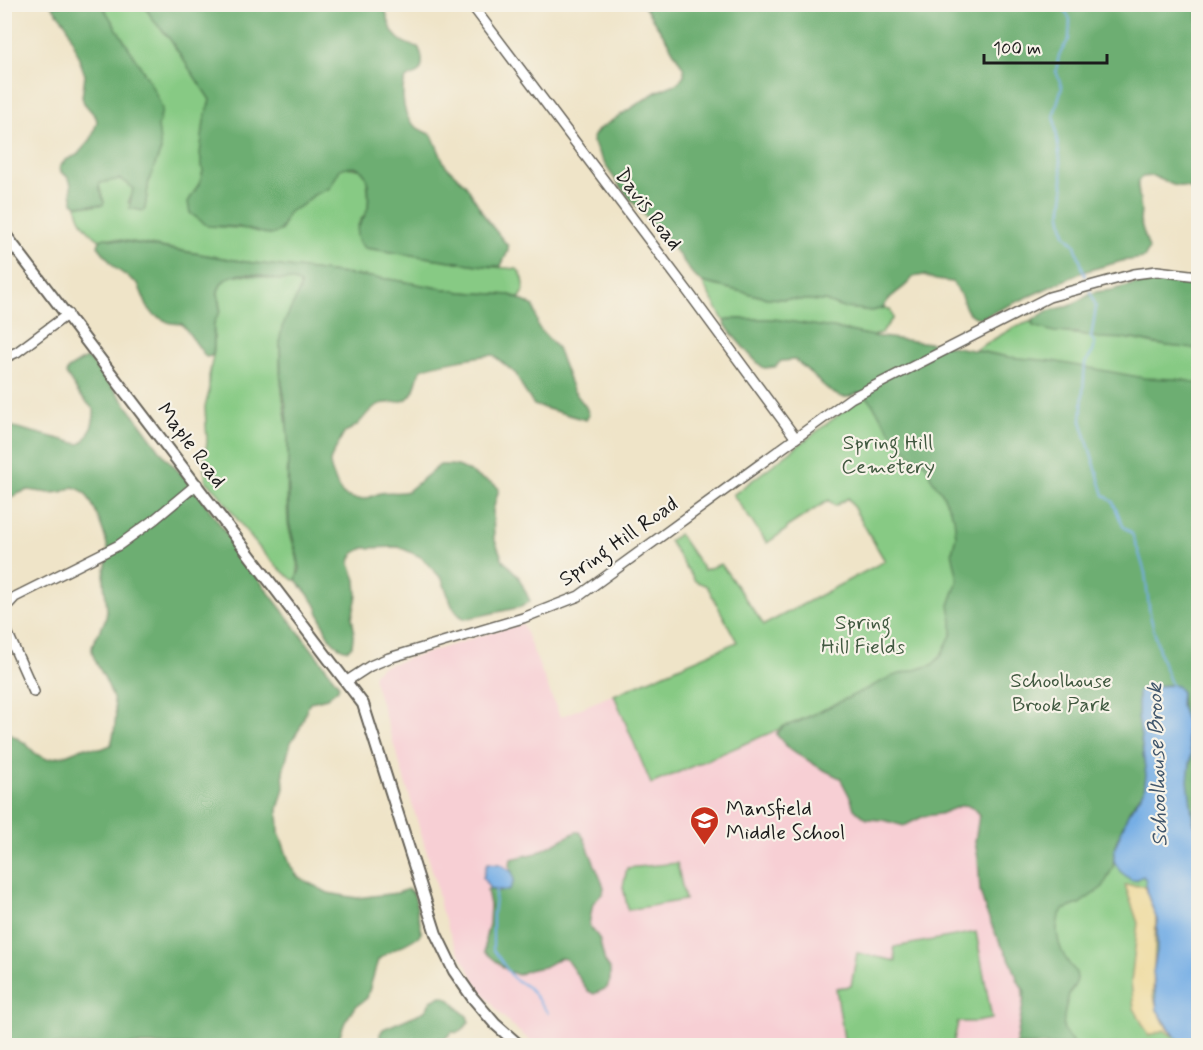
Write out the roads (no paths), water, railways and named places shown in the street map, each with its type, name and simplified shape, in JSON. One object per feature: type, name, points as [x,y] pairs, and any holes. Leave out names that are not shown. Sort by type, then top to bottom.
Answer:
[{"type":"street","name":"Davis Road","points":[[471,4],[689,293],[795,438]]},
{"type":"street","name":"Maple Road","points":[[4,232],[304,628],[347,681]]},
{"type":"street","name":"Spring Hill Road","points":[[347,681],[370,666],[389,658],[523,618],[579,596],[851,398],[1049,297],[1134,274],[1157,271],[1198,276]]},
{"type":"street","points":[[4,358],[17,352],[68,314]]},
{"type":"street","points":[[4,609],[15,597],[119,545],[196,484]]},
{"type":"street","points":[[4,625],[34,692]]},
{"type":"street","points":[[347,681],[363,704],[436,933],[454,971],[495,1024],[520,1046]]},
{"type":"water","points":[[1177,686],[1181,691],[1180,704],[1187,723],[1187,738],[1191,753],[1188,781],[1193,821],[1198,832],[1198,1045],[1181,1045],[1157,1010],[1153,972],[1157,951],[1157,920],[1146,891],[1146,880],[1143,876],[1131,880],[1120,871],[1114,861],[1114,850],[1128,814],[1144,791],[1146,775],[1138,716],[1138,691],[1149,687]]},
{"type":"water","points":[[487,863],[500,864],[512,872],[514,881],[509,891],[490,889],[483,878]]},
{"type":"waterway","name":"Schoolhouse Brook","points":[[1062,4],[1070,20],[1069,39],[1059,55],[1056,71],[1062,87],[1054,114],[1064,192],[1061,215],[1065,234],[1075,245],[1085,276]]},
{"type":"waterway","name":"Schoolhouse Brook","points":[[1090,291],[1096,307],[1091,338],[1095,343],[1093,352],[1085,363],[1081,421],[1104,495],[1113,502],[1123,526],[1132,534],[1138,550],[1145,573],[1150,615],[1161,658],[1172,686]]},
{"type":"waterway","points":[[496,890],[493,949],[513,978],[529,988],[548,1013]]},
{"type":"waterway","points":[[580,1041],[582,1046]]},
{"type":"place","name":"Mansfield Middle School","points":[[705,846]]},
{"type":"park label","name":"Spring Hill Cemetery","points":[[888,454]]},
{"type":"park label","name":"Spring Hill Fields","points":[[863,634]]},
{"type":"park label","name":"Schoolhouse Brook Park","points":[[1061,692]]}]
